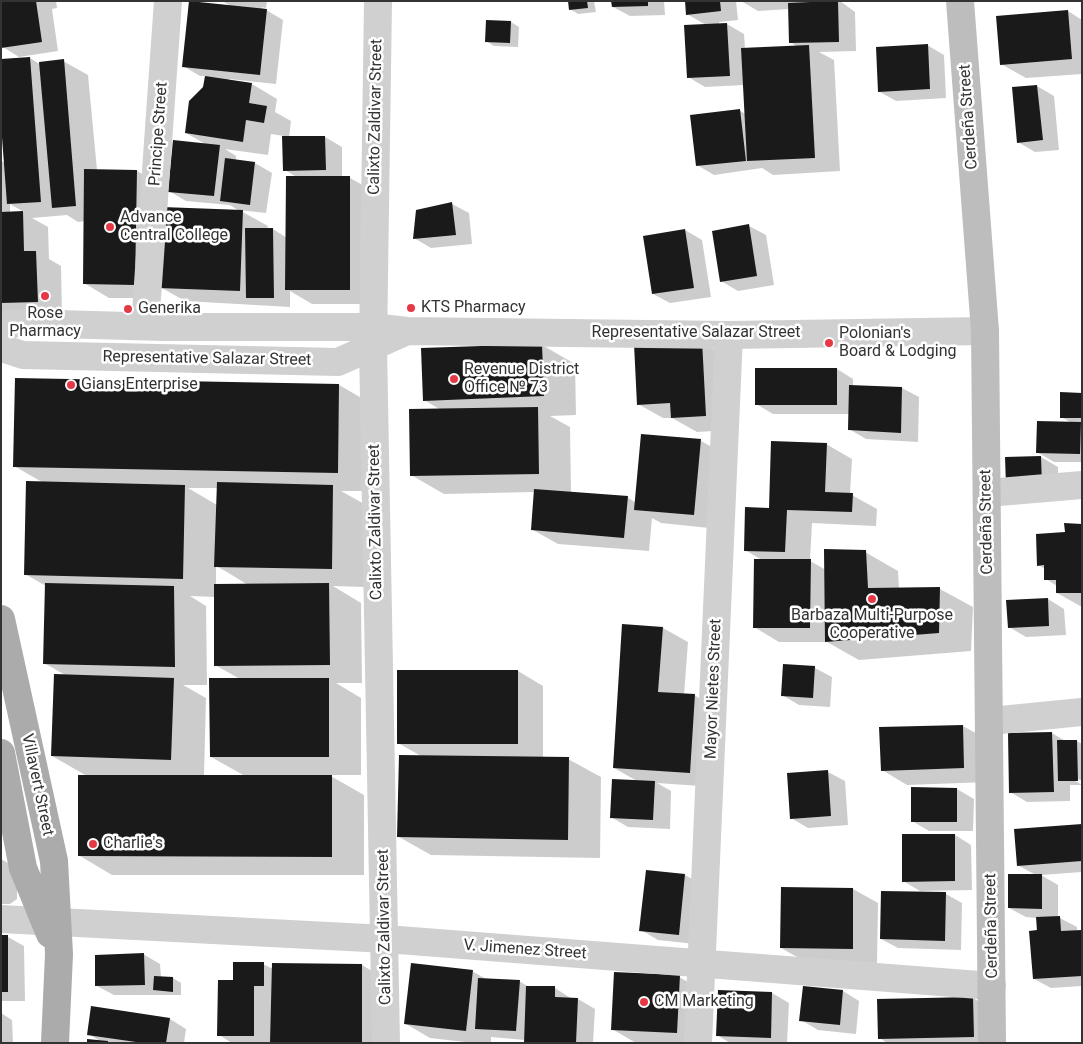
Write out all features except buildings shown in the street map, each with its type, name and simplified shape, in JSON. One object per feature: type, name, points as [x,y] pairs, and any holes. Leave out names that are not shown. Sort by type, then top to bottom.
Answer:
[{"type":"main road","name":"Cerdeña Street","points":[[960,1],[985,331],[992,1043]]},
{"type":"main road","name":"Villavert Street","points":[[1,618],[54,861],[51,920]]},
{"type":"main road","name":"Villavert Street","points":[[1,752],[23,868],[51,920],[59,954],[55,1043]]},
{"type":"street","name":"Principe Street","points":[[145,326],[168,1]]},
{"type":"street","name":"Calixto Zaldivar Street","points":[[378,1],[373,336],[386,939],[386,1043]]},
{"type":"street","name":"Representative Salazar Street","points":[[1,325],[22,323],[145,326],[373,336],[407,331],[729,335],[985,331]]},
{"type":"street","name":"Mayor Nietes Street","points":[[698,1043],[729,335]]},
{"type":"street","name":"Representative Salazar Street","points":[[1,348],[23,355],[338,362],[373,336]]},
{"type":"street","points":[[987,493],[1082,485]]},
{"type":"street","points":[[990,720],[1082,712]]},
{"type":"street","name":"V. Jimenez Street","points":[[1,919],[51,920],[386,939],[992,986]]},
{"type":"place","name":"Advance Central College","points":[[110,227]]},
{"type":"place","name":"Rose Pharmacy","points":[[45,296]]},
{"type":"place","name":"KTS Pharmacy","points":[[411,308]]},
{"type":"place","name":"Generika","points":[[128,309]]},
{"type":"place","name":"Polonian's Board & Lodging","points":[[829,343]]},
{"type":"place","name":"Revenue District Office № 73","points":[[454,379]]},
{"type":"place","name":"Gians Enterprise","points":[[71,385]]},
{"type":"place","name":"Barbaza Multi-Purpose Cooperative","points":[[872,599]]},
{"type":"place","name":"Charlie's","points":[[93,844]]},
{"type":"place","name":"CM Marketing","points":[[644,1002]]}]
